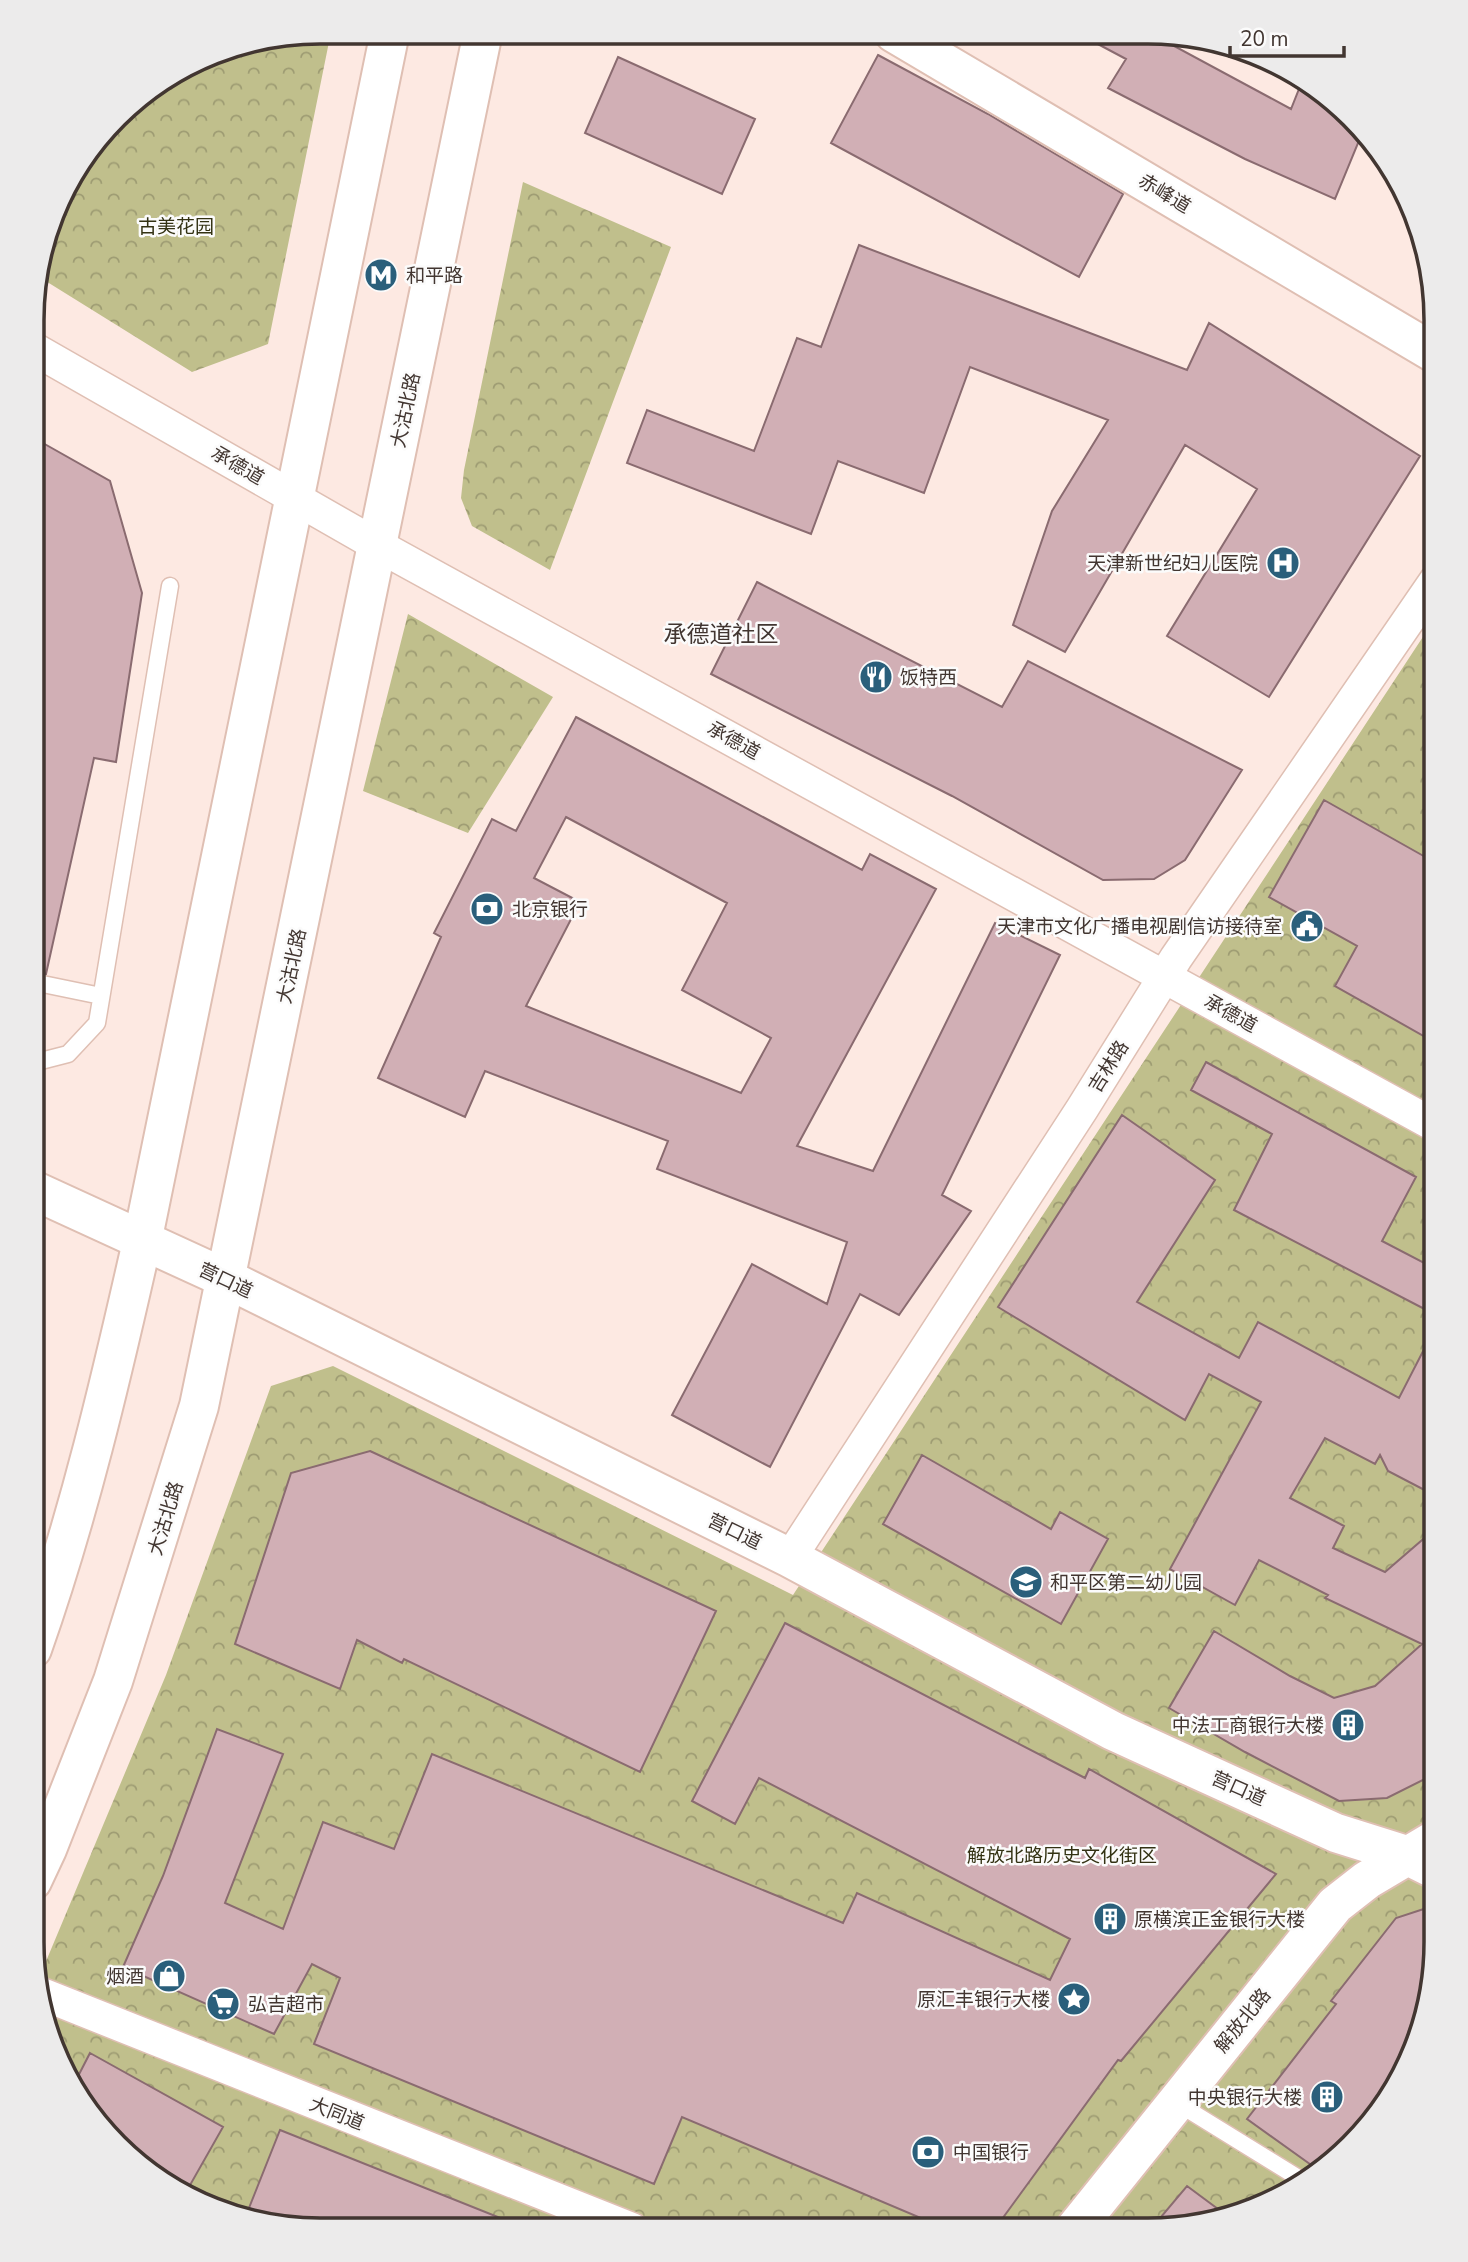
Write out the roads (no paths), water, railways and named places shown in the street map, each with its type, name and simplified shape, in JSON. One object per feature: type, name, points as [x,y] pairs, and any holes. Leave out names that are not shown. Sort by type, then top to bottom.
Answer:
[{"type":"main road","points":[[44,1616],[102,1416],[142,1242],[388,44]]},
{"type":"main road","name":"大沽北路","points":[[44,1855],[108,1694],[199,1406],[481,44]]},
{"type":"main road","name":"赤峰道","points":[[913,44],[1424,347]]},
{"type":"main road","name":"营口道","points":[[44,1195],[227,1279],[790,1558],[1113,1731],[1336,1833],[1424,1855]]},
{"type":"main road","name":"解放北路","points":[[1084,2218],[1335,1905],[1367,1880],[1424,1856]]},
{"type":"street","name":"承德道","points":[[44,334],[297,488]]},
{"type":"street","name":"承德道","points":[[44,354],[297,488],[1170,968],[1424,1119]]},
{"type":"street","name":"吉林路","points":[[790,1558],[1082,1109],[1170,968],[1424,598]]},
{"type":"street","name":"承德道","points":[[1170,968],[1424,1096]]},
{"type":"street","name":"大同道","points":[[49,1997],[604,2218]]},
{"type":"lane","points":[[44,1060],[68,1054],[97,1023],[170,586]]},
{"type":"lane","points":[[44,984],[101,996]]},
{"type":"lane","points":[[1177,2103],[1295,2176]]},
{"type":"place","name":"和平路","points":[[381,275]]},
{"type":"place","name":"天津新世纪妇儿医院","points":[[1283,563]]},
{"type":"place","name":"饭特西","points":[[876,677]]},
{"type":"place","name":"北京银行","points":[[487,909]]},
{"type":"place","name":"天津市文化广播电视剧信访接待室","points":[[1307,926]]},
{"type":"place","name":"和平区第二幼儿园","points":[[1026,1582]]},
{"type":"place","name":"中法工商银行大楼","points":[[1348,1725]]},
{"type":"place","name":"原横滨正金银行大楼","points":[[1110,1919]]},
{"type":"place","name":"烟酒","points":[[169,1976]]},
{"type":"place","name":"原汇丰银行大楼","points":[[1074,1999]]},
{"type":"place","name":"弘吉超市","points":[[223,2004]]},
{"type":"place","name":"中央银行大楼","points":[[1327,2097]]},
{"type":"place","name":"中国银行","points":[[928,2152]]},
{"type":"district","name":"承德道社区","points":[[721,634]]},
{"type":"park label","name":"古美花园","points":[[176,226]]},
{"type":"park label","name":"解放北路历史文化街区","points":[[1062,1855]]}]
